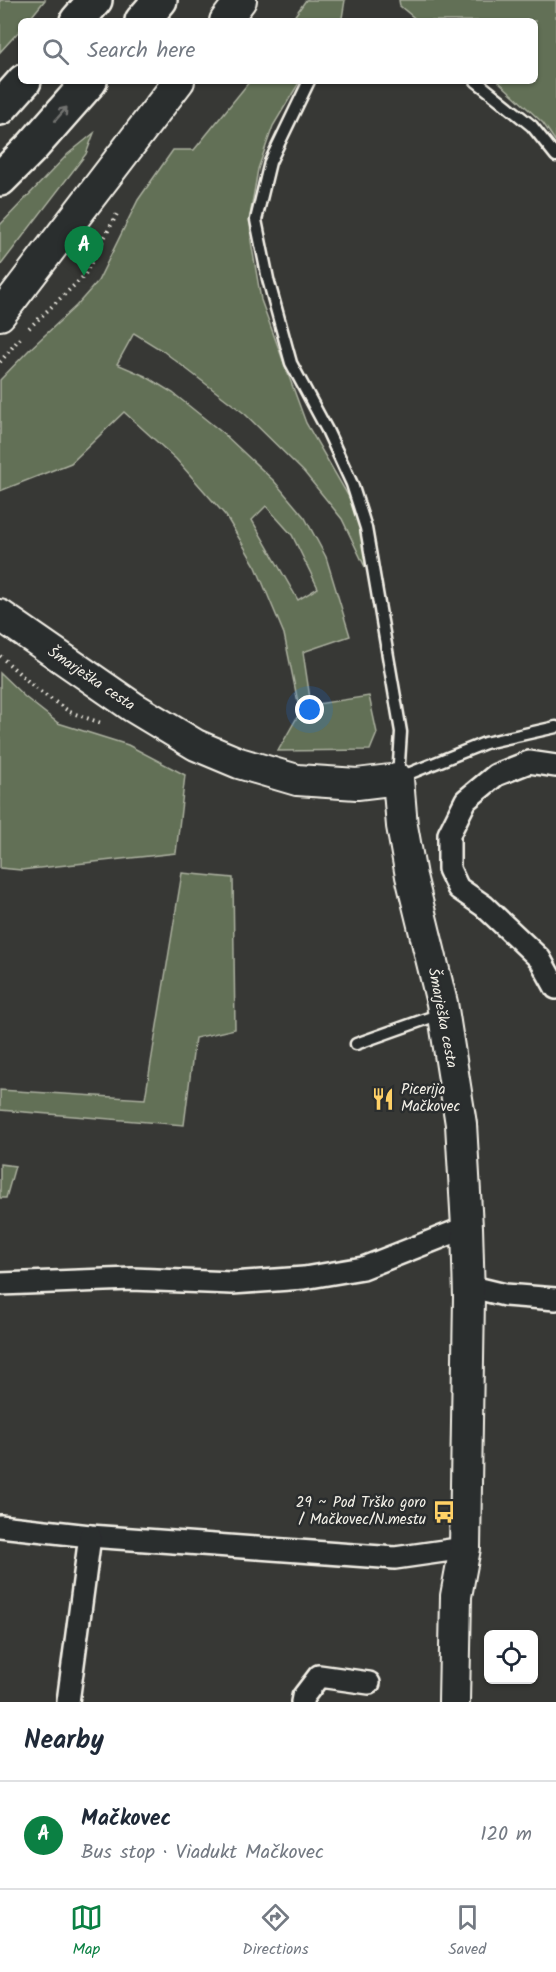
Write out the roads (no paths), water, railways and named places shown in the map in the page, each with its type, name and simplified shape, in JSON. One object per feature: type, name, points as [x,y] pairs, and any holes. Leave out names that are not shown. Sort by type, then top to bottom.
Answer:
[{"type":"highway","points":[[80,18],[95,0]]},
{"type":"highway","points":[[145,18],[160,0]]},
{"type":"highway","points":[[0,108],[21,84]]},
{"type":"highway","points":[[0,179],[32,147],[87,84]]},
{"type":"street","points":[[227,18],[241,0]]},
{"type":"street","points":[[0,315],[177,84]]},
{"type":"street","name":"Šmarješka cesta","points":[[0,615],[133,707],[196,745],[239,763],[297,780],[357,784],[398,779],[402,826],[411,876],[443,1013],[461,1124],[468,1286],[465,1548],[456,1596],[454,1702]]},
{"type":"street","points":[[556,766],[529,762],[496,775],[466,800],[449,834],[449,869],[458,888],[484,906],[540,958],[556,988]]},
{"type":"street","points":[[0,1284],[132,1279],[232,1283],[304,1278],[363,1268],[467,1227]]},
{"type":"street","points":[[468,1286],[505,1295],[556,1299]]},
{"type":"street","points":[[0,1526],[90,1536],[395,1558],[465,1548]]},
{"type":"street","points":[[68,1702],[90,1536]]},
{"type":"street","points":[[302,1702],[303,1697],[319,1676],[369,1683]]},
{"type":"lane","points":[[308,84],[270,162],[256,220],[268,279],[291,363],[352,483],[366,528],[401,732],[398,779],[472,747],[556,726]]},
{"type":"lane","points":[[480,84],[532,126],[556,156]]},
{"type":"lane","points":[[356,1044],[443,1013]]},
{"type":"place","name":"Mačkovec","points":[[84,276]]},
{"type":"place","name":"Picerija Mačkovec","points":[[383,1099]]},
{"type":"place","name":"29 ~ Pod Trško goro / Mačkovec/N.mestu","points":[[444,1512]]}]
